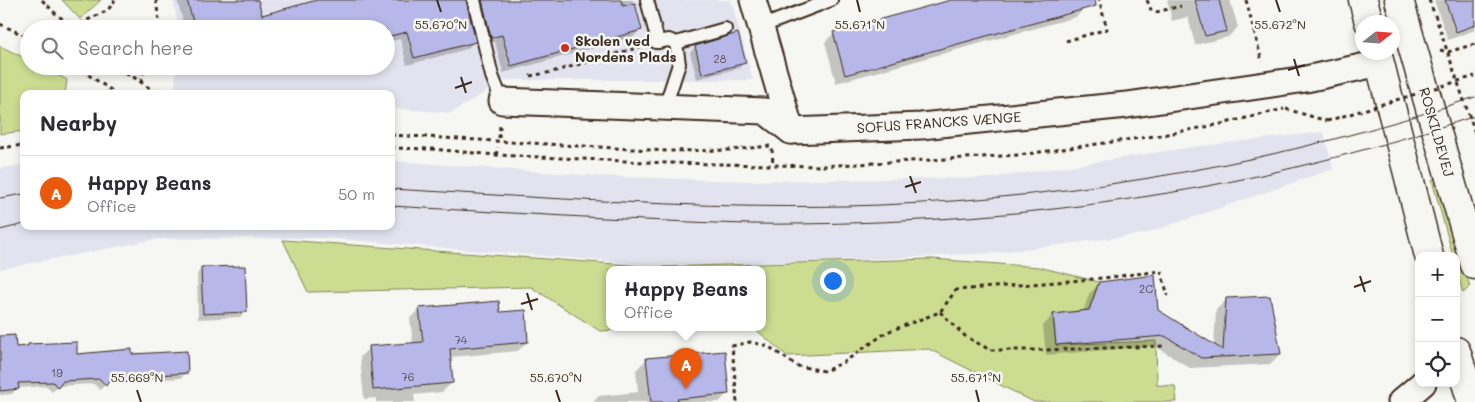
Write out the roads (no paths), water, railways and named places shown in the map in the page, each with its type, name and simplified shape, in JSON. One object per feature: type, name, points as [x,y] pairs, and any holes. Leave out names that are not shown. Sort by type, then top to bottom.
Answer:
[{"type":"street","points":[[753,0],[782,138]]},
{"type":"street","points":[[1363,0],[1367,15]]},
{"type":"street","name":"ROSKILDEVEJ","points":[[1399,0],[1475,265]]},
{"type":"street","points":[[1400,56],[1414,55]]},
{"type":"street","name":"SOFUS FRANCKS VÆNGE","points":[[782,138],[1127,105],[1306,79],[1371,60]]},
{"type":"street","points":[[1379,60],[1429,252]]},
{"type":"street","points":[[501,112],[665,107],[765,111],[782,138]]},
{"type":"street","points":[[1461,351],[1467,396]]},
{"type":"street","points":[[1401,402],[1418,387]]},
{"type":"lane","points":[[474,0],[501,112]]},
{"type":"lane","points":[[647,0],[657,42],[669,40],[676,43],[726,29]]},
{"type":"lane","points":[[760,27],[831,0]]},
{"type":"lane","points":[[665,107],[679,64],[676,43]]},
{"type":"tram line","points":[[395,189],[697,205],[820,206],[957,201],[1107,184],[1256,158],[1403,120],[1475,97]]},
{"type":"tram line","points":[[395,206],[756,224],[882,222],[971,217],[1105,203],[1232,181],[1314,163],[1395,141],[1475,116]]},
{"type":"tram line","points":[[0,198],[20,195]]},
{"type":"tram line","points":[[0,230],[20,225]]},
{"type":"place","name":"Skolen ved Nordens Plads","points":[[565,48]]},
{"type":"place","name":"Happy Beans","points":[[686,389]]}]
